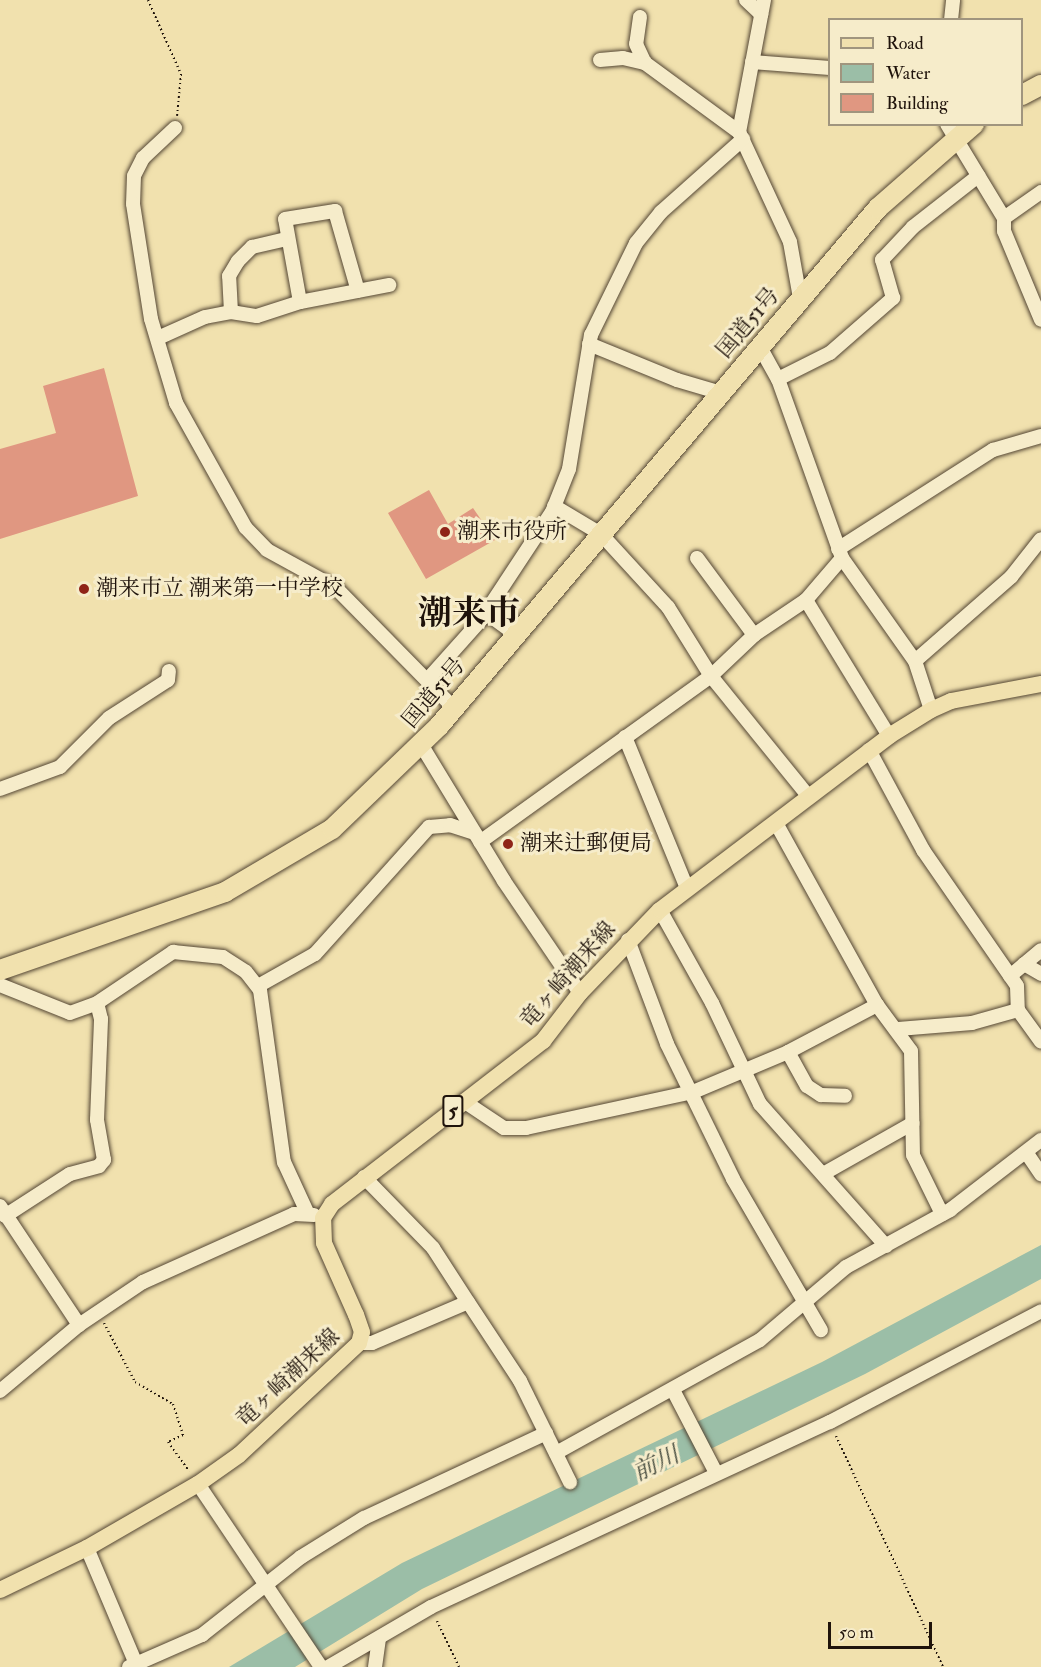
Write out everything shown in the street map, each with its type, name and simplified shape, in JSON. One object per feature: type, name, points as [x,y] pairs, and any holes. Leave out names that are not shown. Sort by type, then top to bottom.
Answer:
[{"type":"highway","points":[[1023,94],[1041,85]]},
{"type":"highway","name":"国道51号","points":[[0,970],[164,916],[264,872],[332,829],[422,746],[514,634],[878,208],[951,132],[968,126]]},
{"type":"main road","name":"竜ヶ崎潮来線","points":[[0,1590],[87,1548],[198,1484],[239,1455],[359,1342],[362,1332],[324,1243],[323,1218],[332,1204],[364,1177],[543,1041],[580,993],[628,940],[660,910],[869,750],[931,710],[951,701],[1041,684]]},
{"type":"street","points":[[746,0],[761,14]]},
{"type":"street","points":[[429,678],[485,612],[554,506],[569,469],[589,344],[636,243],[661,212],[741,135],[764,0]]},
{"type":"street","points":[[951,18],[953,0]]},
{"type":"street","points":[[640,17],[636,44],[645,63]]},
{"type":"street","points":[[600,60],[623,58],[645,63],[741,135],[790,242],[800,298]]},
{"type":"street","points":[[752,63],[828,68]]},
{"type":"street","points":[[175,128],[143,158],[134,176],[132,204],[158,338],[176,403],[246,528],[267,550],[336,588],[429,678],[453,707]]},
{"type":"street","points":[[951,132],[1004,218],[1004,231],[1041,321]]},
{"type":"street","points":[[778,379],[830,354],[893,298],[882,260],[913,227],[978,176]]},
{"type":"street","points":[[1004,218],[1041,192]]},
{"type":"street","points":[[300,302],[285,219],[335,211],[358,291]]},
{"type":"street","points":[[231,312],[229,276],[238,261],[252,248],[288,239]]},
{"type":"street","points":[[158,338],[205,317],[231,312],[257,316],[300,302],[389,285]]},
{"type":"street","points":[[589,344],[677,381],[721,393]]},
{"type":"street","points":[[760,347],[778,379],[840,554],[915,661],[931,710]]},
{"type":"street","points":[[478,837],[711,676],[754,635],[806,600],[840,554],[993,450],[1041,436]]},
{"type":"street","points":[[554,506],[601,534],[668,607],[711,676],[809,797]]},
{"type":"street","points":[[915,661],[1011,577],[1041,539]]},
{"type":"street","points":[[697,558],[754,635]]},
{"type":"street","points":[[806,600],[889,736]]},
{"type":"street","points":[[485,612],[514,634]]},
{"type":"street","points":[[0,789],[60,766],[109,718],[168,680],[169,671]]},
{"type":"street","points":[[625,737],[687,888]]},
{"type":"street","points":[[422,746],[478,837],[580,993]]},
{"type":"street","points":[[869,750],[923,850],[1017,986],[1018,1010],[1041,1042]]},
{"type":"street","points":[[776,823],[877,1005],[898,1029],[915,1071],[914,1155],[942,1214]]},
{"type":"street","points":[[258,986],[315,954],[429,827],[450,825],[478,837]]},
{"type":"street","points":[[660,910],[760,1104],[886,1246]]},
{"type":"street","points":[[628,940],[667,1044],[693,1092],[733,1179],[821,1330]]},
{"type":"street","points":[[1010,976],[1041,950]]},
{"type":"street","points":[[0,985],[70,1013],[97,1003],[173,952],[223,957],[258,986],[284,1162],[307,1212]]},
{"type":"street","points":[[1024,964],[1041,974]]},
{"type":"street","points":[[79,1325],[38,1259],[3,1217],[70,1174],[99,1166],[104,1160],[97,1120],[101,1019],[97,1003]]},
{"type":"street","points":[[465,1102],[504,1128],[526,1128],[693,1092],[788,1052],[877,1005]]},
{"type":"street","points":[[898,1029],[972,1023],[1018,1010]]},
{"type":"street","points":[[788,1052],[807,1086],[821,1095],[845,1096]]},
{"type":"street","points":[[823,1174],[913,1123]]},
{"type":"street","points":[[556,1453],[760,1340],[846,1266],[942,1214],[1041,1140]]},
{"type":"street","points":[[1026,1152],[1041,1174]]},
{"type":"street","points":[[364,1177],[433,1248],[520,1381],[570,1482]]},
{"type":"street","points":[[0,1391],[79,1325],[206,1250],[307,1212],[323,1218]]},
{"type":"street","points":[[359,1342],[372,1343],[468,1302]]},
{"type":"street","points":[[328,1667],[431,1607],[830,1422],[1041,1311]]},
{"type":"street","points":[[673,1390],[716,1473]]},
{"type":"street","points":[[87,1548],[133,1666],[202,1635],[268,1583],[364,1518],[546,1433]]},
{"type":"street","points":[[198,1484],[268,1583],[318,1664]]},
{"type":"street","points":[[375,1667],[379,1638]]},
{"type":"path","points":[[148,0],[182,74],[175,128]]},
{"type":"path","points":[[98,1312],[135,1382],[172,1404],[183,1435],[168,1442],[198,1484]]},
{"type":"path","points":[[830,1422],[943,1667]]},
{"type":"path","points":[[431,1607],[459,1667]]},
{"type":"water","name":"前川","points":[[1041,1245],[1041,1279],[865,1374],[422,1589],[295,1667],[229,1667],[402,1563],[822,1362]]},
{"type":"building","points":[[104,368],[138,496],[0,539],[0,449],[56,433],[43,386]]},
{"type":"building","name":"潮来市役所","points":[[429,490],[448,524],[473,508],[495,540],[426,579],[388,513]]},
{"type":"place","name":"潮来市役所","points":[[445,532]]},
{"type":"place","name":"潮来市立 潮来第一中学校","points":[[84,589]]},
{"type":"place","name":"潮来辻郵便局","points":[[508,844]]},
{"type":"district","name":"潮来市","points":[[469,614]]}]
